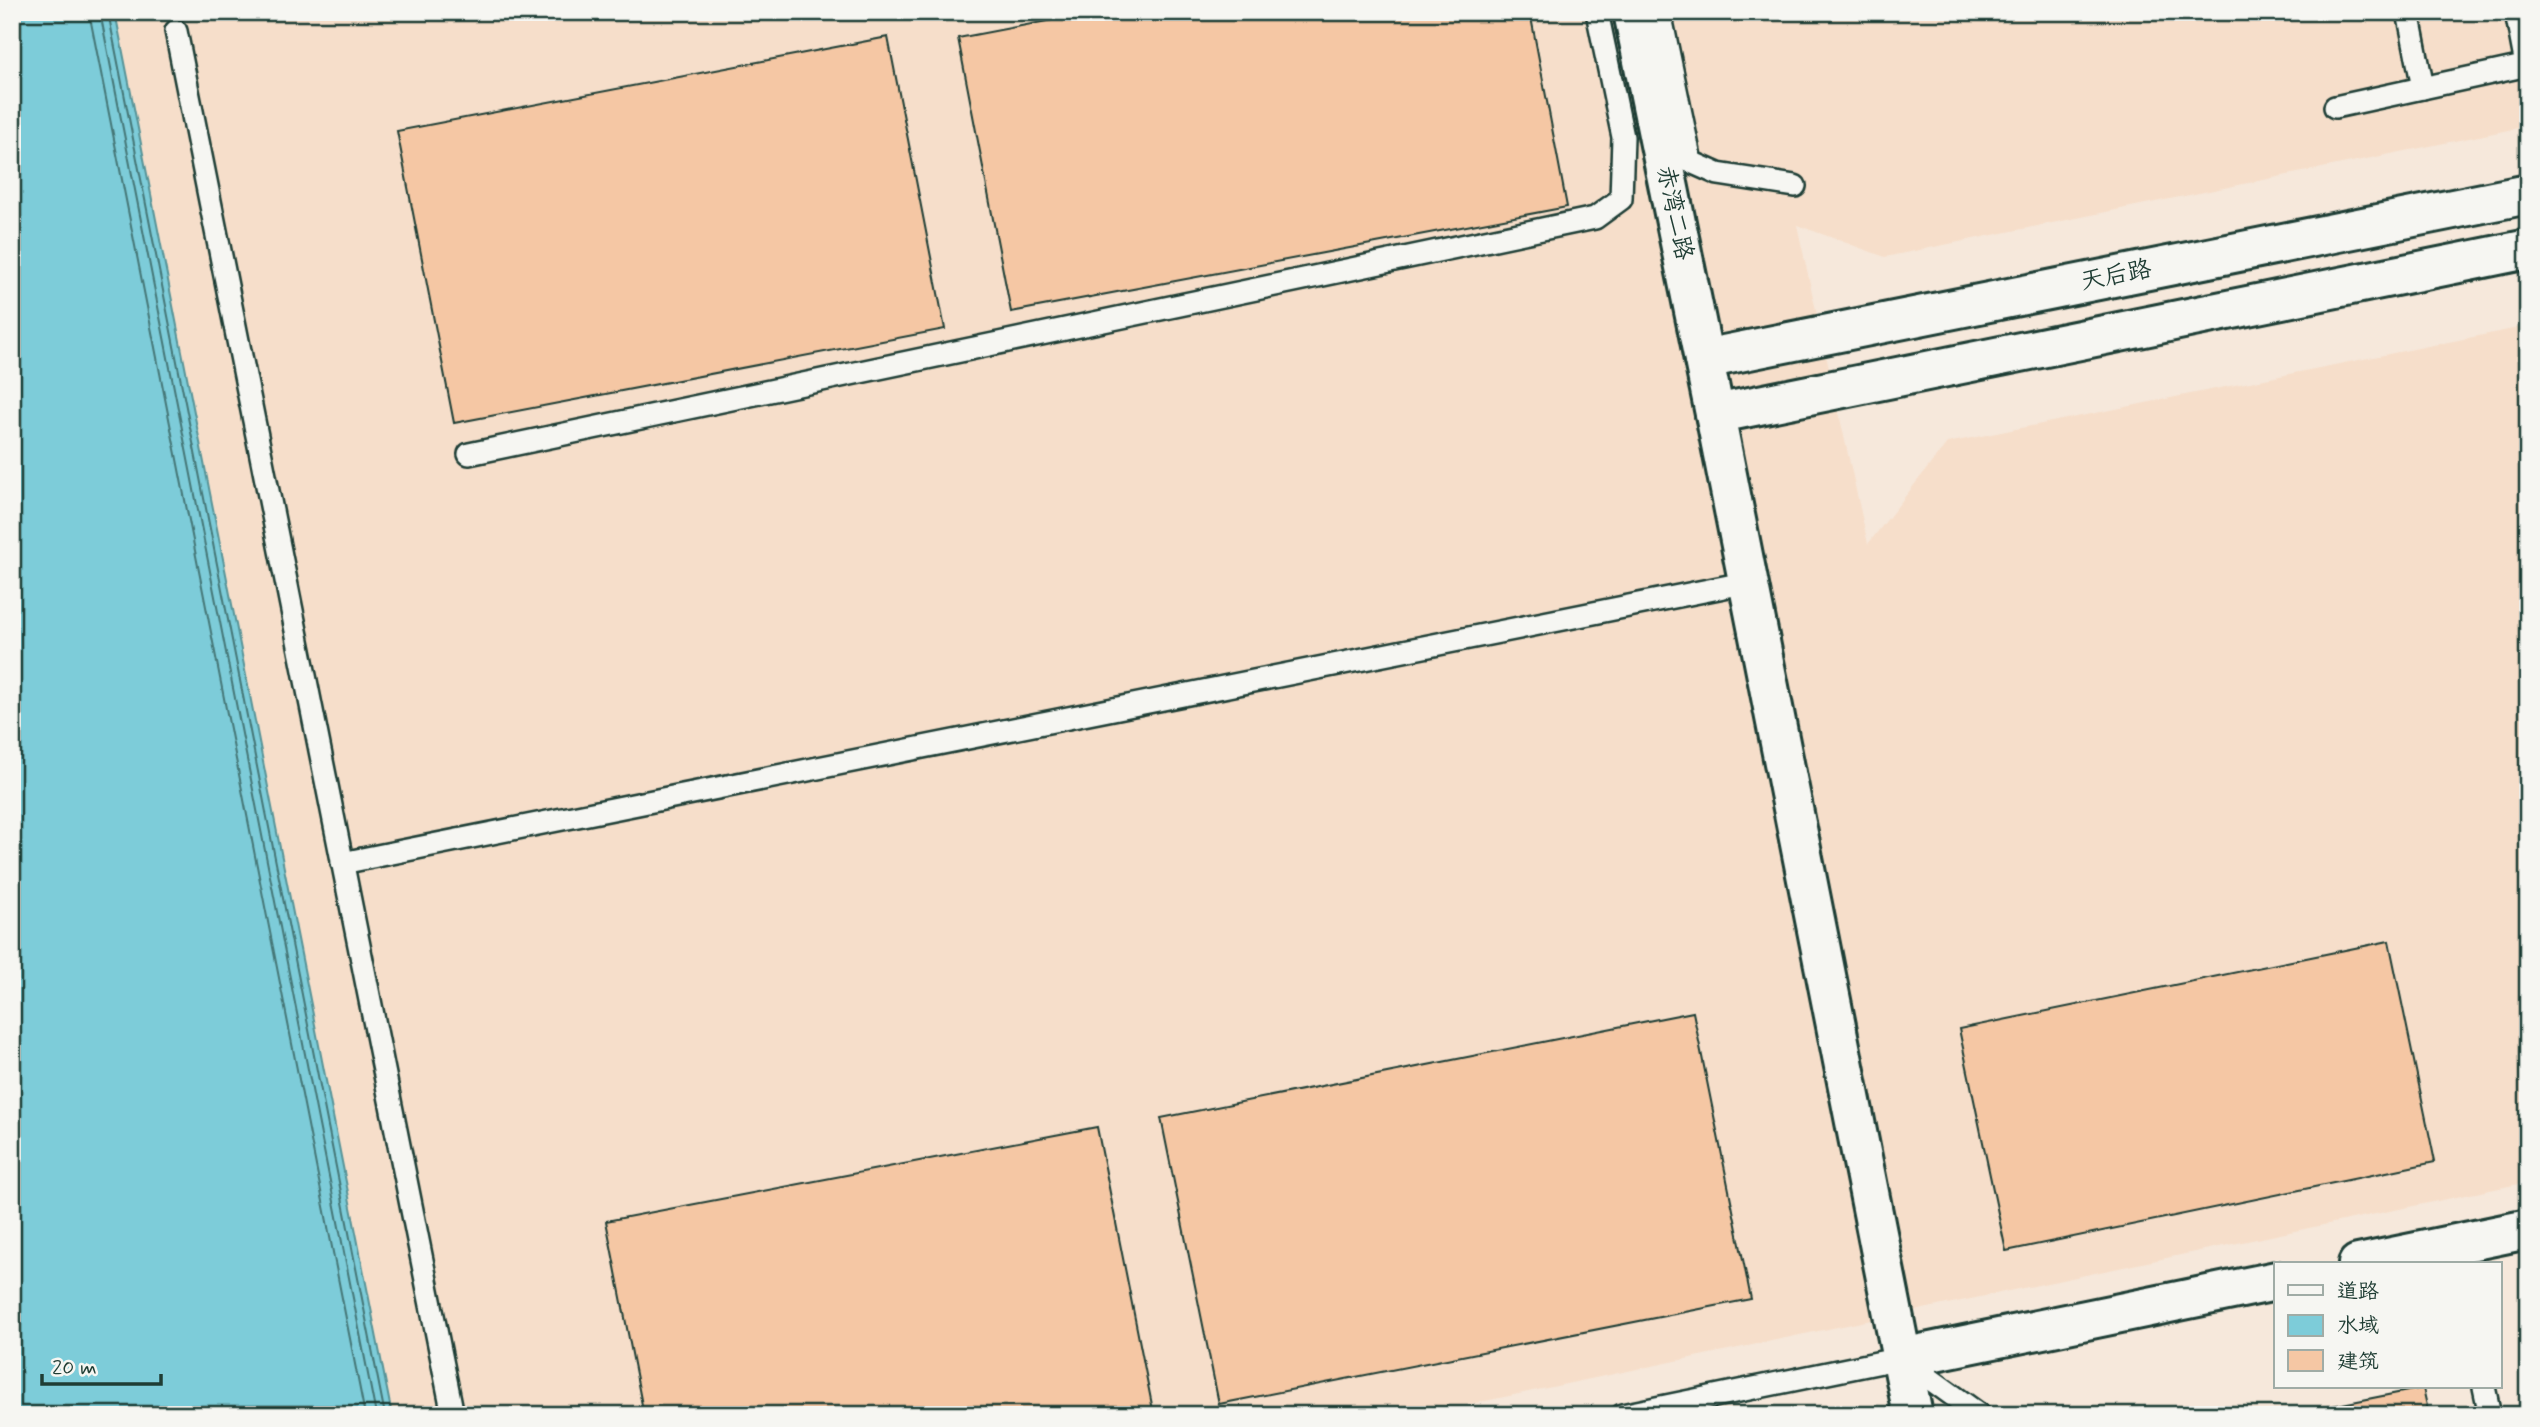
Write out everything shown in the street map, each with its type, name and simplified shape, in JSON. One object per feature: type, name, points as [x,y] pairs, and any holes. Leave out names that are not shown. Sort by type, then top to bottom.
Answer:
[{"type":"street","name":"赤湾二路","points":[[1633,12],[1749,582],[1913,1415]]},
{"type":"street","name":"天后路","points":[[1704,359],[2528,194]]},
{"type":"street","points":[[1715,414],[2528,249]]},
{"type":"street","points":[[2378,1262],[2457,1254],[2528,1229]]},
{"type":"street","points":[[1901,1358],[2274,1281]]},
{"type":"lane","points":[[470,453],[1595,218],[1621,200],[1623,138],[1597,12]]},
{"type":"lane","points":[[1660,12],[1690,162],[1718,174],[1795,186]]},
{"type":"lane","points":[[2408,12],[2423,88]]},
{"type":"lane","points":[[2335,107],[2527,65],[2516,12]]},
{"type":"lane","points":[[176,31],[453,1415]]},
{"type":"lane","points":[[342,863],[1749,582]]},
{"type":"lane","points":[[1622,1415],[1664,1411],[1901,1358],[1980,1415]]},
{"type":"lane","points":[[2484,1388],[2490,1415]]},
{"type":"shaded area","points":[[115,12],[2528,12],[2528,126],[1885,257],[1797,225],[1868,544],[1947,443],[2528,326],[2528,1182],[1419,1415],[392,1415]]},
{"type":"water","points":[[12,12],[115,12],[392,1415],[12,1415]]},
{"type":"building","points":[[1094,12],[1530,12],[1567,207],[1011,312],[958,38]]},
{"type":"building","points":[[888,37],[945,329],[454,423],[397,131]]},
{"type":"building","points":[[2389,941],[2435,1162],[2006,1251],[1959,1029]]},
{"type":"building","points":[[1693,1012],[1751,1299],[1219,1404],[1161,1118]]},
{"type":"building","points":[[1097,1127],[1154,1415],[644,1415],[606,1221]]},
{"type":"building","points":[[2423,1388],[2429,1415],[2287,1415]]}]
